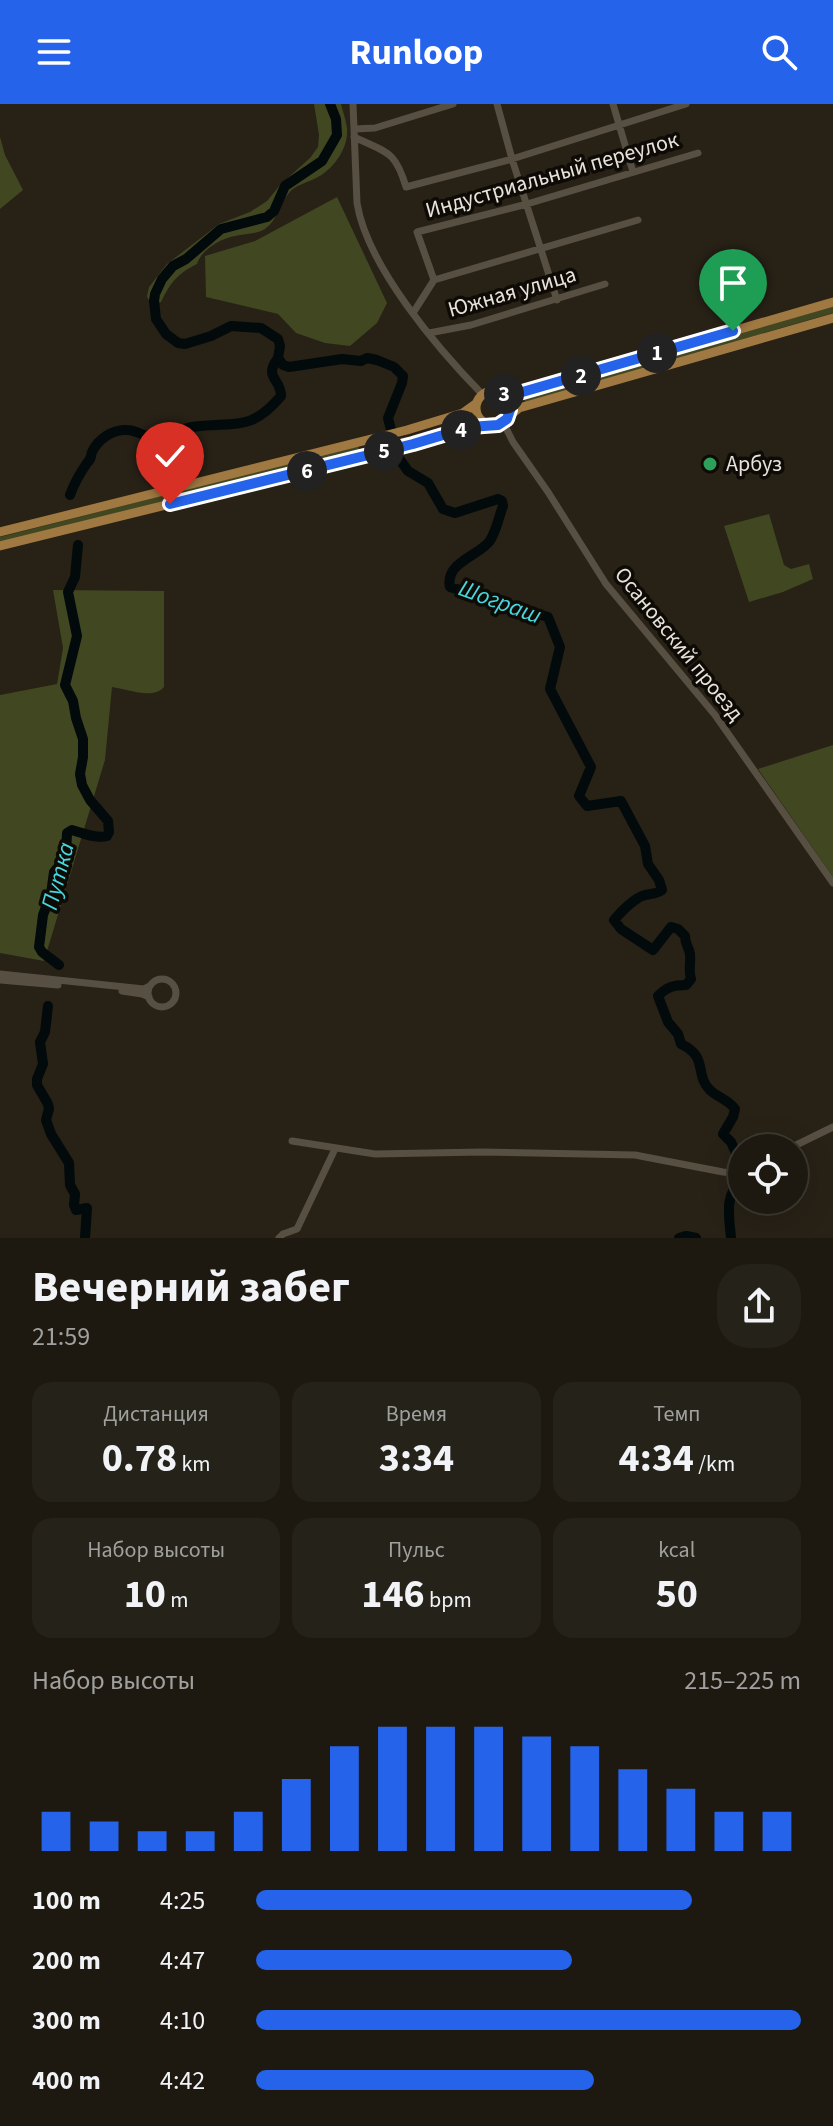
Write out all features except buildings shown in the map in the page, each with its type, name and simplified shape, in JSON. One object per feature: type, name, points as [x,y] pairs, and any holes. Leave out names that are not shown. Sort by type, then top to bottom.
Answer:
[{"type":"main road","points":[[0,532],[407,430],[467,412],[492,391],[510,395],[519,393],[833,302]]},
{"type":"main road","points":[[0,546],[413,444],[470,427],[495,426],[519,408],[833,318]]},
{"type":"main road","points":[[502,394],[510,405],[506,420]]},
{"type":"main road","points":[[480,399],[476,409],[479,418],[488,425]]},
{"type":"street","points":[[353,104],[355,189],[363,229],[384,270],[413,313],[480,399]]},
{"type":"street","points":[[354,133],[453,104]]},
{"type":"street","points":[[497,104],[557,300]]},
{"type":"street","points":[[613,104],[633,172]]},
{"type":"street","points":[[354,133],[394,158],[406,187],[512,159],[686,104]]},
{"type":"street","name":"Индустриальный переулок","points":[[434,280],[417,232],[527,204],[698,153]]},
{"type":"street","points":[[413,313],[434,280],[638,220]]},
{"type":"street","name":"Южная улица","points":[[429,333],[471,325],[605,284]]},
{"type":"street","name":"Осановский проезд","points":[[506,420],[513,442],[606,584],[715,715],[833,883]]},
{"type":"street","points":[[0,977],[144,989],[159,979],[169,980],[175,986],[176,995],[172,1003],[164,1007],[155,1005],[142,994],[0,977]]},
{"type":"street","points":[[149,997],[150,986]]},
{"type":"street","points":[[808,1139],[833,1127]]},
{"type":"street","points":[[292,1141],[375,1154],[482,1152],[635,1155],[728,1172]]},
{"type":"street","points":[[279,1238],[297,1229],[335,1149]]},
{"type":"green space","points":[[314,104],[341,104],[347,136],[334,164],[313,180],[292,190],[265,229],[218,242],[207,249],[197,264],[175,279],[161,302],[148,299],[149,287],[167,264],[219,224],[250,212],[267,201],[310,158],[318,147],[319,135]]},
{"type":"green space","points":[[0,137],[5,155],[23,190],[0,209]]},
{"type":"green space","points":[[337,197],[387,303],[377,323],[350,346],[325,343],[296,333],[278,314],[206,297],[205,256],[255,241]]},
{"type":"green space","points":[[833,305],[833,313],[525,402],[523,395]]},
{"type":"green space","points":[[358,446],[360,452],[0,543],[0,537]]},
{"type":"green space","points":[[769,514],[784,565],[791,569],[809,564],[813,579],[749,602],[724,526]]},
{"type":"green space","points":[[53,590],[164,591],[164,687],[147,693],[112,687],[105,760],[44,961],[0,953],[0,695],[57,684],[63,648]]},
{"type":"green space","points":[[833,745],[833,877],[758,769]]},
{"type":"waterway","name":"Шограш","points":[[330,104],[336,119],[337,135],[322,161],[285,186],[274,211],[267,217],[221,229],[173,266],[155,294],[156,319],[166,334],[185,344],[231,326],[261,328],[278,339],[278,358],[289,367],[367,358],[394,367],[403,376],[388,418],[398,457],[408,471],[428,483],[443,509],[455,513],[498,499],[502,501],[503,506],[489,542],[457,566],[452,572],[450,587],[548,617],[560,647],[550,689],[591,767],[579,796],[587,806],[621,801],[645,846],[648,864],[662,890],[638,898],[614,920],[621,929],[653,950],[671,927],[685,936],[690,954],[691,979],[686,985],[670,987],[658,996],[681,1044],[690,1049],[698,1060],[705,1084],[735,1109],[723,1134],[728,1139]]},
{"type":"waterway","name":"Путка","points":[[70,495],[95,447],[111,433],[127,430],[161,438],[192,427],[241,423],[260,416],[281,396],[272,374],[278,358]]},
{"type":"waterway","name":"Путка","points":[[59,965],[39,947],[54,872],[66,855],[67,833],[72,830],[103,837],[109,832],[108,821],[82,785],[83,739],[73,701],[65,685],[77,636],[68,592],[75,577],[78,545]]},
{"type":"waterway","name":"Путка","points":[[48,1006],[45,1032],[40,1042],[43,1064],[37,1085],[48,1104],[46,1120],[51,1134],[69,1163],[76,1210],[87,1208],[85,1238]]},
{"type":"waterway","name":"Шограш","points":[[729,1214],[731,1238]]},
{"type":"waterway","name":"Шограш","points":[[679,1238],[696,1238]]},
{"type":"place","name":"Арбуз","points":[[710,464]]},
{"type":"route","points":[[170,504],[470,427],[498,425],[507,419],[510,410],[509,401],[502,394],[519,393],[733,331]]}]
